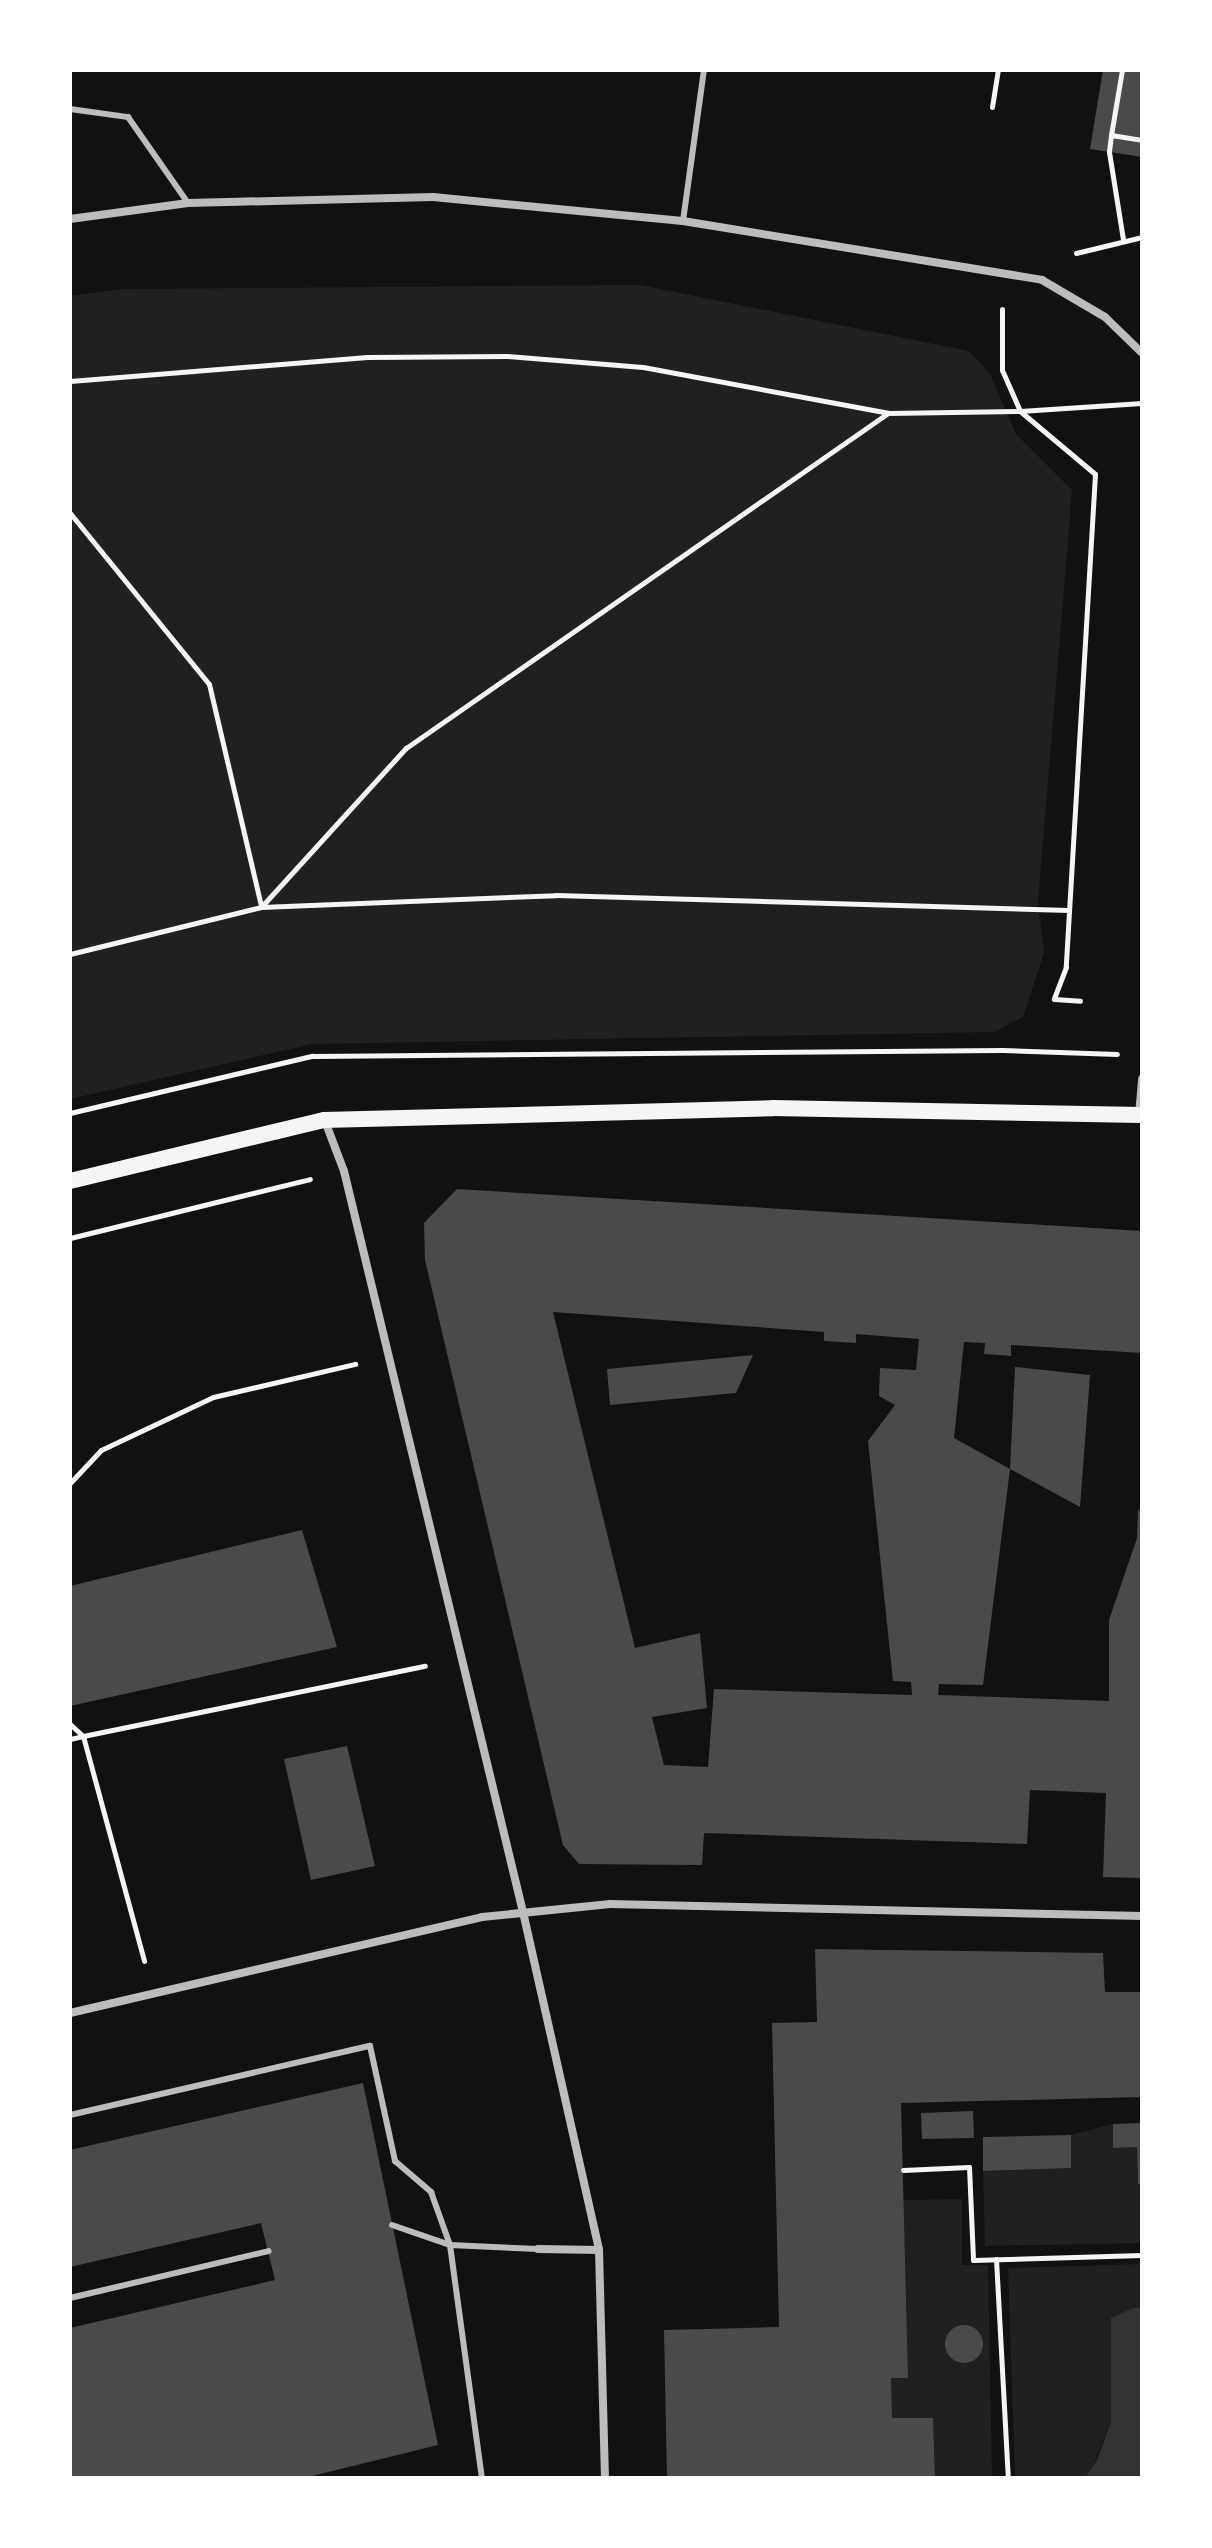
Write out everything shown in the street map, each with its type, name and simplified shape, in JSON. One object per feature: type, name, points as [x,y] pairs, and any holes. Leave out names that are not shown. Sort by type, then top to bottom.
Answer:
[{"type":"main road","points":[[70,1181],[324,1120],[773,1108],[1140,1115]]},
{"type":"street","points":[[70,219],[188,203],[433,197],[683,221],[1042,280],[1105,317],[1142,353]]},
{"type":"street","points":[[1140,1115],[1142,1079]]},
{"type":"street","points":[[324,1120],[344,1171],[523,1912],[599,2250],[605,2478]]},
{"type":"street","points":[[70,2013],[482,1917],[610,1904],[1142,1916]]},
{"type":"street","points":[[538,2249],[599,2250]]},
{"type":"lane","points":[[683,221],[704,70]]},
{"type":"lane","points":[[70,109],[128,117],[188,203]]},
{"type":"lane","points":[[70,2115],[370,2046],[395,2161],[431,2192],[450,2245],[482,2478]]},
{"type":"lane","points":[[392,2225],[450,2245],[538,2249]]},
{"type":"lane","points":[[70,2298],[269,2251]]},
{"type":"path","points":[[992,107],[998,70]]},
{"type":"path","points":[[1122,70],[1109,152],[1123,239]]},
{"type":"path","points":[[1111,135],[1142,140]]},
{"type":"path","points":[[1076,253],[1123,239],[1142,237]]},
{"type":"path","points":[[1002,308],[1002,370],[1020,411],[1095,474],[1066,967],[1054,999],[1080,1001]]},
{"type":"path","points":[[70,381],[367,357],[507,356],[643,367],[888,413],[1020,411],[1142,403]]},
{"type":"path","points":[[261,907],[406,748],[888,413]]},
{"type":"path","points":[[70,513],[209,684],[261,907]]},
{"type":"path","points":[[70,954],[261,907],[556,895],[1069,910]]},
{"type":"path","points":[[70,1113],[312,1056],[1002,1050],[1127,1054]]},
{"type":"path","points":[[70,1238],[344,1171]]},
{"type":"path","points":[[70,1483],[101,1450],[213,1397],[387,1356]]},
{"type":"path","points":[[70,1739],[461,1658]]},
{"type":"path","points":[[70,1724],[83,1736],[152,1993]]},
{"type":"path","points":[[903,2170],[969,2167],[973,2260],[1142,2255]]},
{"type":"path","points":[[996,2259],[1008,2478]]},
{"type":"shaded area","points":[[640,285],[969,351],[990,374],[1016,434],[1072,490],[1038,903],[1044,953],[1023,1017],[994,1032],[312,1044],[70,1099],[70,296],[120,289]]},
{"type":"shaded area","points":[[1113,2124],[1113,2148],[1137,2147],[1137,2183],[1142,2184],[1142,2243],[985,2246],[983,2171],[1071,2168],[1071,2135]]},
{"type":"shaded area","points":[[962,2199],[962,2265],[988,2265],[992,2478],[935,2478],[933,2418],[892,2418],[891,2378],[908,2378],[903,2200]]},
{"type":"shaded area","points":[[1142,2264],[1142,2308],[1111,2318],[1111,2421],[1090,2474],[1085,2478],[1018,2478],[1015,2476],[1008,2268]]},
{"type":"shaded area","points":[[1133,2308],[1142,2308],[1142,2478],[1085,2478],[1097,2460],[1111,2421],[1111,2318]]},
{"type":"building","points":[[1103,70],[1142,70],[1142,157],[1090,149]]},
{"type":"building","points":[[457,1189],[1142,1231],[1142,1353],[1011,1345],[1011,1356],[984,1354],[985,1343],[964,1342],[954,1438],[1010,1469],[983,1685],[939,1684],[938,1695],[1109,1701],[1109,1620],[1137,1538],[1138,1510],[1142,1510],[1142,1878],[1103,1877],[1106,1793],[1030,1790],[1027,1844],[704,1833],[702,1865],[579,1864],[563,1845],[425,1260],[424,1223]],"holes":[[[553,1312],[824,1332],[824,1341],[856,1343],[856,1334],[919,1339],[916,1370],[880,1368],[879,1396],[895,1405],[868,1441],[893,1681],[911,1682],[912,1695],[714,1689],[708,1767],[664,1765],[652,1717],[707,1708],[700,1633],[635,1648]]]},
{"type":"building","points":[[753,1355],[736,1393],[610,1405],[607,1369]]},
{"type":"building","points":[[1015,1367],[1090,1375],[1080,1507],[1010,1469]]},
{"type":"building","points":[[302,1530],[337,1647],[70,1706],[70,1586]]},
{"type":"building","points":[[347,1746],[375,1866],[311,1880],[284,1759]]},
{"type":"building","points":[[815,1949],[1103,1953],[1105,1992],[1142,1992],[1142,2097],[901,2103],[908,2378],[891,2378],[892,2418],[933,2418],[935,2478],[667,2478],[664,2330],[779,2327],[772,2023],[817,2022]]},
{"type":"building","points":[[363,2083],[438,2445],[304,2478],[70,2478],[70,2328],[275,2280],[261,2223],[70,2267],[70,2150]]},
{"type":"building","points":[[973,2111],[974,2138],[922,2139],[921,2113]]},
{"type":"building","points":[[1142,2123],[1142,2184],[1138,2184],[1137,2147],[1113,2148],[1113,2124]]},
{"type":"building","points":[[1071,2135],[1071,2168],[983,2171],[983,2137]]},
{"type":"building","points":[[964,2325],[977,2331],[983,2344],[977,2357],[964,2363],[951,2357],[945,2344],[951,2331]]}]
